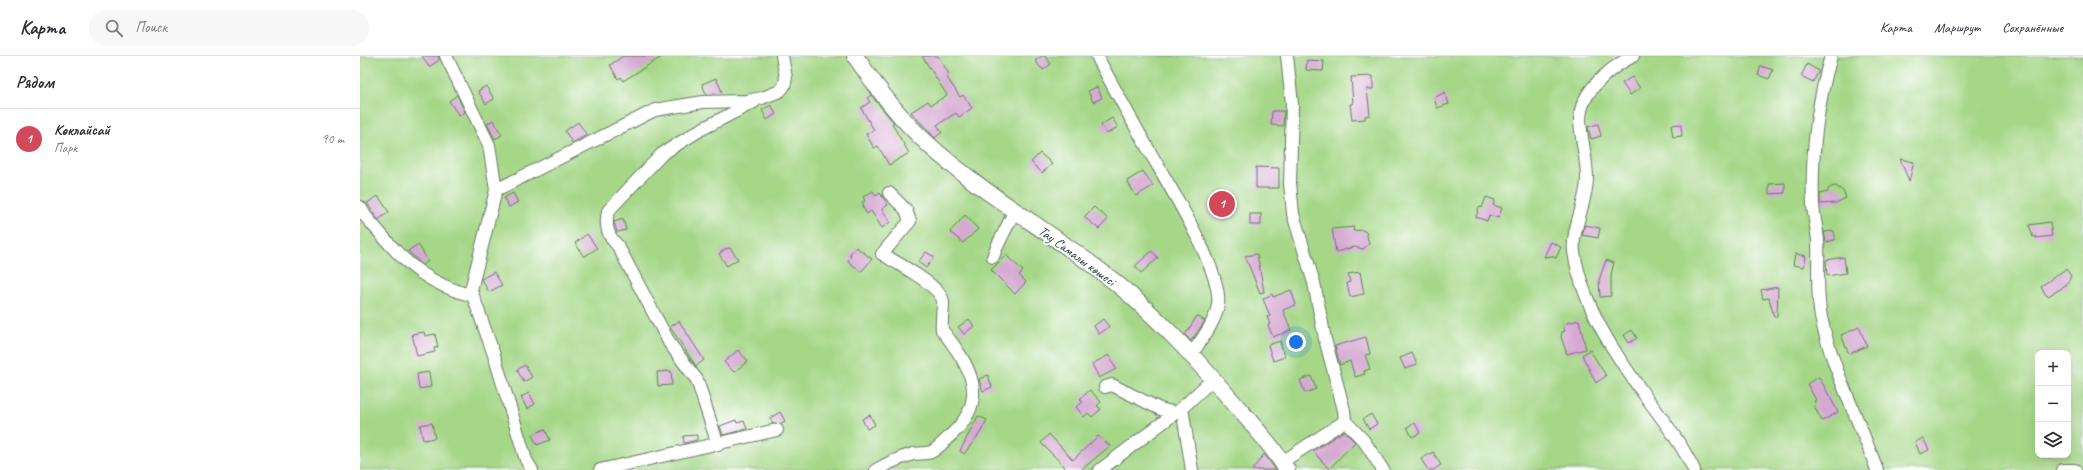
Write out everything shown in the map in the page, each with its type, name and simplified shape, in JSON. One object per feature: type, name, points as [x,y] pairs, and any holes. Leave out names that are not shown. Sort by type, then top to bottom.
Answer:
[{"type":"street","points":[[446,56],[489,145],[496,190],[471,290],[494,355],[526,460],[532,470]]},
{"type":"street","points":[[718,445],[697,380],[670,344],[618,246],[610,237],[606,223],[608,211],[662,154],[700,130],[760,98],[780,91],[784,86],[786,78],[782,56]]},
{"type":"street","name":"Тау Самалы көшесі","points":[[855,56],[883,94],[927,144],[965,176],[1115,282],[1144,307],[1213,379],[1284,466]]},
{"type":"street","points":[[1097,56],[1187,217],[1207,260],[1218,291],[1218,304],[1214,316],[1202,339],[1191,355]]},
{"type":"street","points":[[1286,56],[1292,104],[1290,183],[1293,214],[1314,283],[1325,339],[1344,410],[1345,421],[1364,441],[1383,470]]},
{"type":"street","points":[[1633,56],[1607,72],[1585,99],[1580,120],[1587,179],[1575,237],[1574,251],[1584,293],[1611,347],[1665,422],[1694,470]]},
{"type":"street","points":[[1831,56],[1821,92],[1814,144],[1813,205],[1818,243],[1818,295],[1821,318],[1836,363],[1877,470]]},
{"type":"street","points":[[496,190],[655,110],[703,102],[732,102],[760,98]]},
{"type":"street","points":[[876,470],[890,462],[914,454],[932,452],[960,426],[974,402],[972,375],[957,349],[942,330],[943,301],[938,293],[924,280],[882,254],[910,221],[906,210],[889,193]]},
{"type":"street","points":[[360,207],[367,221],[379,232],[396,254],[406,262],[427,278],[454,290],[473,296]]},
{"type":"street","points":[[993,257],[999,240],[1014,211]]},
{"type":"street","points":[[1100,470],[1179,410],[1213,379]]},
{"type":"street","points":[[1105,387],[1112,385],[1160,409],[1179,410]]},
{"type":"street","points":[[1179,410],[1192,470]]},
{"type":"street","points":[[1284,466],[1345,421]]},
{"type":"street","points":[[600,470],[718,445],[777,430]]},
{"type":"street","points":[[2062,470],[2075,470]]},
{"type":"green space","points":[[360,56],[2083,56],[2083,470],[360,470]]},
{"type":"building","points":[[422,56],[439,56],[439,60],[429,67]]},
{"type":"building","points":[[623,56],[663,56],[623,81],[621,77],[618,79],[610,65]]},
{"type":"building","points":[[922,56],[938,56],[949,74],[946,76],[960,97],[963,95],[972,108],[959,117],[956,113],[937,125],[942,132],[935,138],[911,112],[928,101],[931,105],[947,95]]},
{"type":"building","points":[[1042,56],[1045,56],[1051,64],[1043,70],[1035,61]]},
{"type":"building","points":[[1307,60],[1324,61],[1323,71],[1306,70]]},
{"type":"building","points":[[1807,64],[1819,71],[1813,82],[1801,76]]},
{"type":"building","points":[[1761,66],[1773,70],[1769,79],[1758,75]]},
{"type":"building","points":[[1373,76],[1373,89],[1367,89],[1370,115],[1365,116],[1365,119],[1352,120],[1350,104],[1353,104],[1351,77]]},
{"type":"building","points":[[1632,77],[1640,88],[1630,95],[1622,83]]},
{"type":"building","points":[[716,78],[722,92],[706,94],[702,84]]},
{"type":"building","points":[[486,86],[494,99],[486,104],[478,91]]},
{"type":"building","points":[[1097,87],[1102,98],[1093,102],[1088,91]]},
{"type":"building","points":[[1445,92],[1449,104],[1437,108],[1434,98]]},
{"type":"building","points":[[457,95],[465,112],[459,116],[449,101]]},
{"type":"building","points":[[871,95],[894,123],[892,124],[909,153],[889,165],[878,146],[874,148],[866,134],[874,130],[861,108],[870,102],[867,98]]},
{"type":"building","points":[[771,105],[776,114],[767,120],[762,110]]},
{"type":"building","points":[[1272,111],[1284,111],[1283,126],[1271,125]]},
{"type":"building","points":[[1112,118],[1118,127],[1106,134],[1101,125]]},
{"type":"building","points":[[493,120],[502,135],[495,139],[487,124]]},
{"type":"building","points":[[578,122],[587,135],[572,143],[565,131]]},
{"type":"building","points":[[1598,124],[1601,136],[1591,139],[1588,127]]},
{"type":"building","points":[[1681,124],[1682,136],[1673,137],[1671,125]]},
{"type":"building","points":[[1040,153],[1052,164],[1042,173],[1031,162]]},
{"type":"building","points":[[1900,159],[1914,162],[1909,181]]},
{"type":"building","points":[[1256,167],[1279,168],[1279,188],[1256,188]]},
{"type":"building","points":[[1143,171],[1153,186],[1136,196],[1127,181]]},
{"type":"building","points":[[1785,183],[1785,193],[1769,194],[1769,184]]},
{"type":"building","points":[[1836,186],[1843,191],[1846,198],[1836,203],[1820,204],[1820,194],[1828,192],[1828,189]]},
{"type":"building","points":[[873,191],[876,196],[880,193],[888,205],[882,209],[890,222],[882,228],[871,211],[867,214],[862,206],[864,205],[862,202],[865,201],[863,197]]},
{"type":"building","points":[[513,193],[518,202],[509,207],[504,198]]},
{"type":"building","points":[[378,196],[389,212],[378,220],[367,203]]},
{"type":"building","points":[[1486,197],[1495,200],[1493,205],[1502,208],[1498,218],[1489,215],[1487,221],[1476,217],[1479,207],[1482,208]]},
{"type":"building","points":[[1094,207],[1108,219],[1099,229],[1084,217]]},
{"type":"building","points":[[1250,214],[1261,214],[1261,225],[1250,225]]},
{"type":"building","points":[[965,215],[978,229],[963,243],[950,232]]},
{"type":"building","points":[[623,219],[626,230],[617,232],[614,222]]},
{"type":"building","points":[[2050,222],[2052,236],[2033,237],[2029,225]]},
{"type":"building","points":[[1585,225],[1600,228],[1598,238],[1582,235]]},
{"type":"building","points":[[1354,227],[1353,231],[1362,230],[1366,232],[1369,244],[1363,249],[1354,247],[1336,252],[1332,229]]},
{"type":"building","points":[[1834,231],[1835,240],[1826,242],[1824,232]]},
{"type":"building","points":[[587,234],[597,248],[584,257],[575,243]]},
{"type":"building","points":[[1551,242],[1561,247],[1556,258],[1551,256],[1544,257]]},
{"type":"building","points":[[418,244],[428,261],[423,265],[408,251]]},
{"type":"building","points":[[856,247],[872,259],[861,272],[848,261],[851,256],[849,255]]},
{"type":"building","points":[[730,248],[738,259],[727,266],[719,254],[725,249]]},
{"type":"building","points":[[1152,251],[1158,258],[1141,273],[1135,266]]},
{"type":"building","points":[[926,252],[934,257],[926,268],[918,262]]},
{"type":"building","points":[[1257,254],[1264,292],[1260,293],[1245,256]]},
{"type":"building","points":[[1795,254],[1806,256],[1804,267],[1793,265]]},
{"type":"building","points":[[1006,255],[1023,271],[1019,275],[1026,282],[1015,294],[991,270]]},
{"type":"building","points":[[1844,257],[1846,273],[1827,276],[1826,260]]},
{"type":"building","points":[[1606,260],[1614,263],[1611,274],[1611,296],[1600,297],[1599,280]]},
{"type":"building","points":[[2066,269],[2071,276],[2066,286],[2048,296],[2046,295],[2041,286]]},
{"type":"building","points":[[494,272],[502,285],[489,292],[481,279]]},
{"type":"building","points":[[1360,272],[1364,294],[1350,297],[1347,283],[1350,282],[1348,274]]},
{"type":"building","points":[[1778,287],[1777,317],[1774,317],[1769,298],[1763,299],[1761,290]]},
{"type":"building","points":[[1291,290],[1296,305],[1283,310],[1291,330],[1273,337],[1268,325],[1270,324],[1267,317],[1270,316],[1263,299],[1272,294],[1273,297]]},
{"type":"building","points":[[1197,316],[1205,321],[1191,341],[1185,335]]},
{"type":"building","points":[[969,319],[974,326],[964,334],[958,327]]},
{"type":"building","points":[[1103,319],[1109,327],[1099,334],[1094,326]]},
{"type":"building","points":[[1579,320],[1586,349],[1567,354],[1561,337],[1562,332],[1565,331],[1563,324]]},
{"type":"building","points":[[679,321],[704,360],[696,366],[670,327]]},
{"type":"building","points":[[1859,327],[1867,346],[1849,354],[1841,335]]},
{"type":"building","points":[[1632,330],[1637,338],[1629,343],[1624,335]]},
{"type":"building","points":[[424,332],[425,336],[435,334],[438,347],[434,348],[435,352],[417,356],[412,334]]},
{"type":"building","points":[[1366,337],[1370,354],[1365,355],[1370,369],[1364,371],[1365,374],[1355,377],[1350,361],[1340,365],[1335,346]]},
{"type":"building","points":[[1280,341],[1285,357],[1273,361],[1268,345]]},
{"type":"building","points":[[738,350],[748,361],[734,372],[724,362]]},
{"type":"building","points":[[1590,350],[1606,376],[1596,383],[1582,355]]},
{"type":"building","points":[[1412,353],[1417,364],[1405,369],[1400,358]]},
{"type":"building","points":[[1109,355],[1116,369],[1099,378],[1092,364]]},
{"type":"building","points":[[525,365],[532,377],[524,382],[517,370]]},
{"type":"building","points":[[671,371],[672,385],[658,386],[657,372]]},
{"type":"building","points":[[429,372],[431,387],[419,389],[417,374]]},
{"type":"building","points":[[988,375],[992,387],[983,391],[979,379]]},
{"type":"building","points":[[1311,376],[1316,389],[1305,393],[1300,380]]},
{"type":"building","points":[[1819,377],[1838,412],[1822,421],[1814,406],[1816,404],[1814,401],[1816,400],[1807,384]]},
{"type":"building","points":[[1090,390],[1101,402],[1097,406],[1101,409],[1092,417],[1088,413],[1084,417],[1076,407],[1083,402],[1080,399]]},
{"type":"building","points":[[529,393],[535,404],[527,409],[521,397]]},
{"type":"building","points":[[780,412],[785,421],[780,424],[773,423],[770,418]]},
{"type":"building","points":[[1371,414],[1377,424],[1369,429],[1363,419]]},
{"type":"building","points":[[870,415],[875,425],[867,429],[862,419]]},
{"type":"building","points":[[978,416],[987,420],[980,433],[964,454],[960,451]]},
{"type":"building","points":[[736,420],[737,423],[744,421],[747,429],[723,435],[720,426]]},
{"type":"building","points":[[432,423],[435,438],[423,440],[420,425]]},
{"type":"building","points":[[1415,423],[1420,433],[1412,437],[1407,427]]},
{"type":"building","points":[[545,429],[550,440],[537,445],[532,435]]},
{"type":"building","points":[[1344,431],[1355,442],[1329,469],[1313,451]]},
{"type":"building","points":[[1049,434],[1073,460],[1098,436],[1110,446],[1081,470],[1062,470],[1065,467],[1041,443]]},
{"type":"building","points":[[697,435],[697,440],[684,443],[683,436]]},
{"type":"building","points":[[1923,438],[1929,450],[1920,454],[1915,442]]},
{"type":"building","points":[[1433,452],[1441,465],[1433,470],[1428,470],[1421,459]]},
{"type":"building","points":[[1264,454],[1276,470],[1252,470]]},
{"type":"place","name":"Көклайсай","points":[[1222,204]]}]
